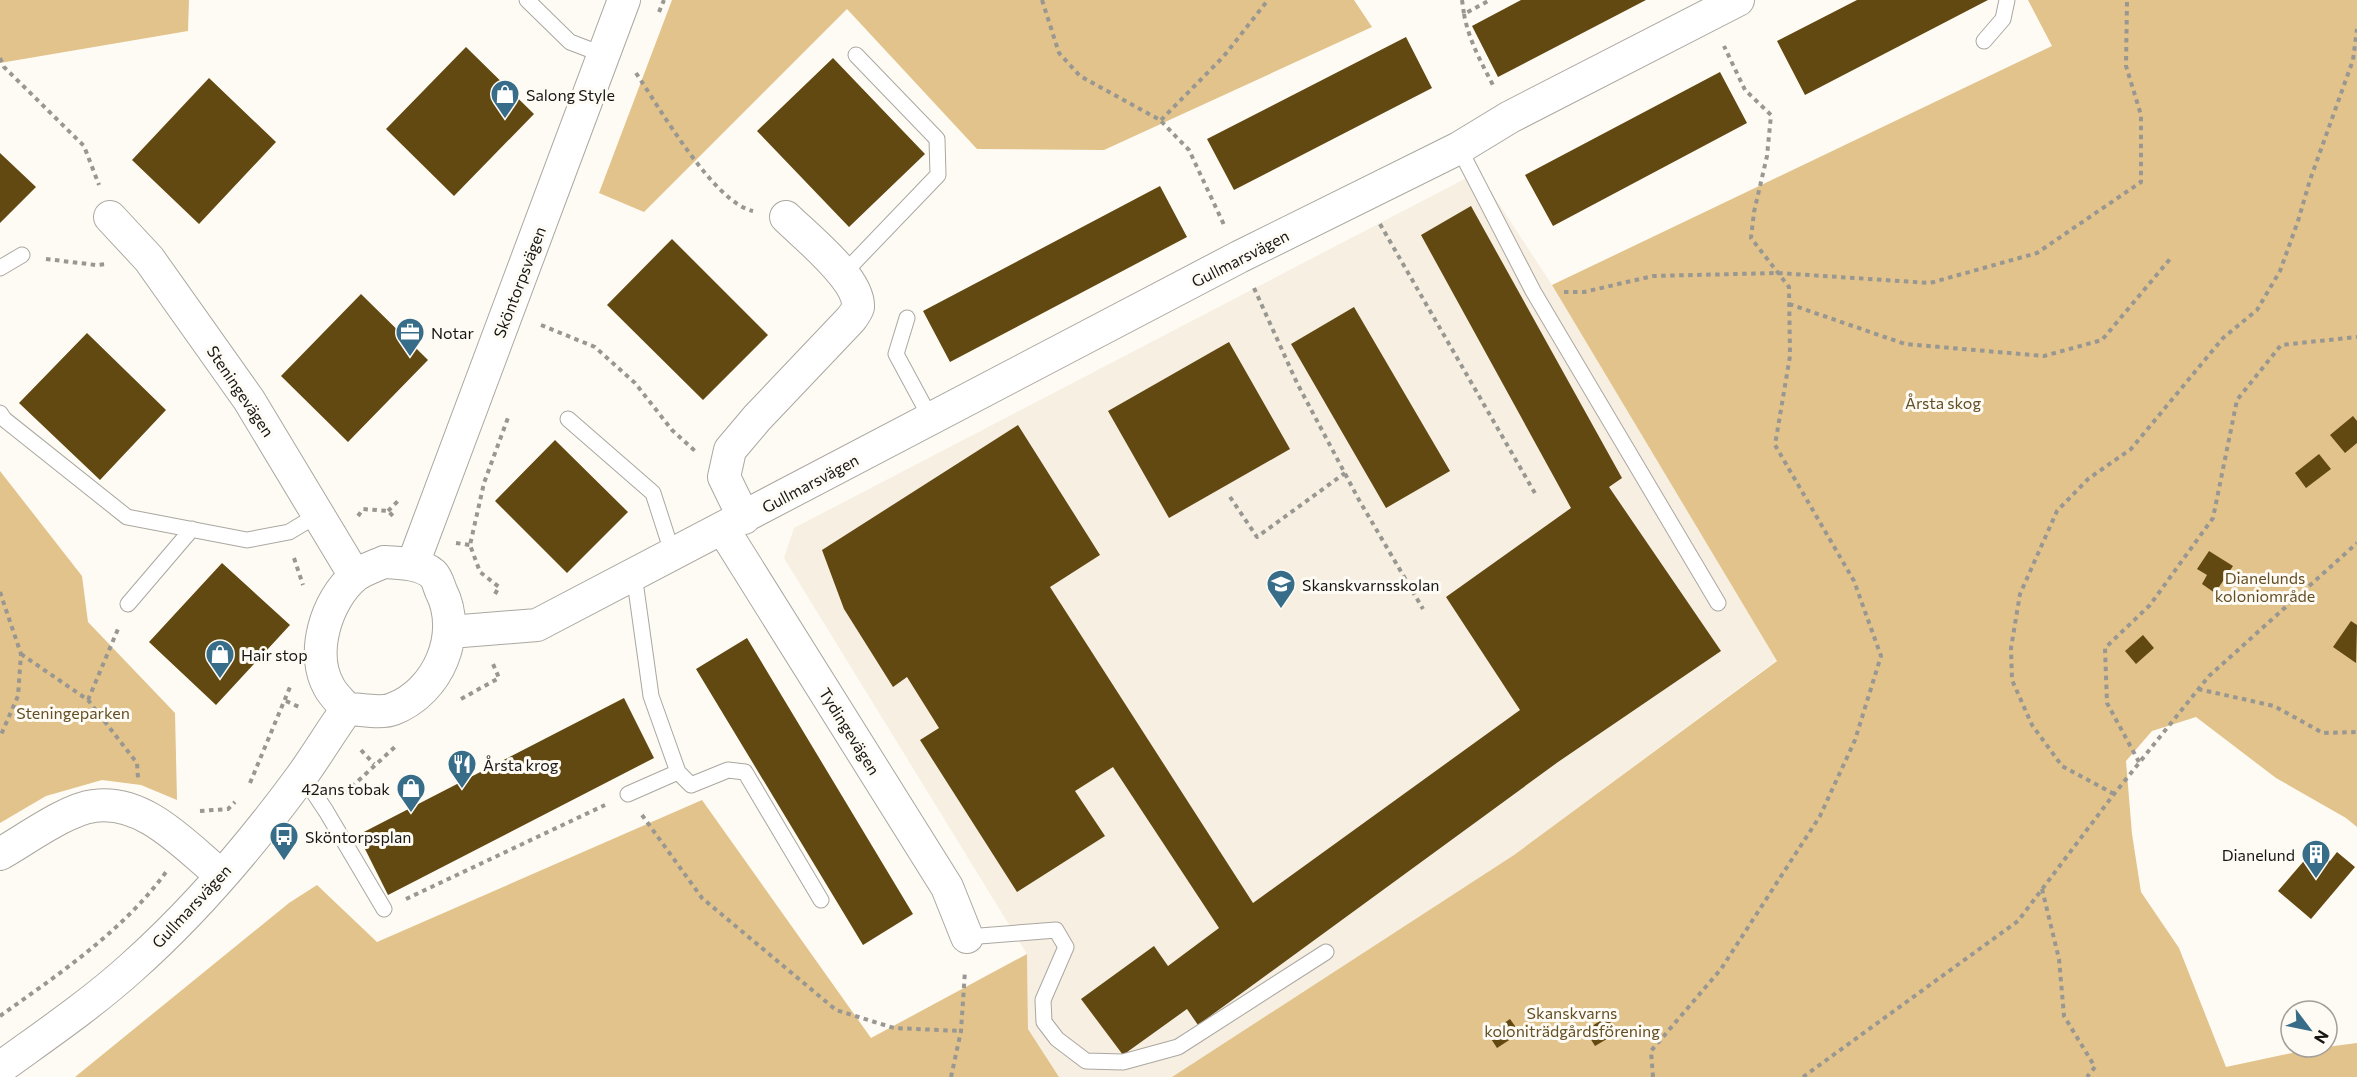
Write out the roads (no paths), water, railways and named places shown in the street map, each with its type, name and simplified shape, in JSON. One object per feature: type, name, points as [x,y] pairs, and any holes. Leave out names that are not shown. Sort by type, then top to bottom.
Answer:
[{"type":"street","name":"Sköntorpsvägen","points":[[413,564],[624,0]]},
{"type":"street","name":"Gullmarsvägen","points":[[450,632],[537,625],[1239,257],[1459,147],[1510,117],[1738,0]]},
{"type":"street","name":"Steningevägen","points":[[110,217],[149,259],[236,381],[355,576]]},
{"type":"street","name":"Gullmarsvägen","points":[[733,524],[724,477],[730,450],[858,309],[856,295],[850,282],[786,217]]},
{"type":"street","name":"Tydingevägen","points":[[733,524],[947,887],[967,937]]},
{"type":"street","points":[[384,562],[413,564],[433,575],[447,602],[450,632],[439,669],[418,696],[391,710],[347,709],[329,687],[321,662],[324,626],[334,601],[355,576],[384,562]]},
{"type":"street","name":"Gullmarsvägen","points":[[0,1068],[78,1012],[130,969],[173,927],[264,825],[302,775],[347,709]]},
{"type":"street","points":[[0,854],[69,814],[94,806],[120,806],[144,815],[221,875]]},
{"type":"lane","points":[[527,0],[570,42],[604,55]]},
{"type":"lane","points":[[1984,40],[2003,19],[2007,0]]},
{"type":"lane","points":[[843,274],[938,175],[937,139],[856,55]]},
{"type":"lane","points":[[1459,147],[1533,291],[1718,603]]},
{"type":"lane","points":[[0,268],[22,255]]},
{"type":"lane","points":[[907,318],[896,354],[931,419]]},
{"type":"lane","points":[[0,413],[4,419],[127,517],[248,540],[289,532],[319,514]]},
{"type":"lane","points":[[568,418],[653,493],[673,555]]},
{"type":"lane","points":[[128,604],[192,530]]},
{"type":"lane","points":[[634,574],[651,696],[678,772],[691,785],[728,770],[745,772],[821,900]]},
{"type":"lane","points":[[628,794],[678,772]]},
{"type":"lane","points":[[302,775],[384,909]]},
{"type":"lane","points":[[967,937],[1056,930],[1066,947],[1043,1000],[1044,1022],[1057,1039],[1086,1061],[1123,1062],[1178,1047],[1326,952]]},
{"type":"place","name":"Salong Style","points":[[505,120]]},
{"type":"place","name":"Notar","points":[[410,358]]},
{"type":"place","name":"Skanskvarnsskolan","points":[[1281,610]]},
{"type":"place","name":"Hair stop","points":[[220,680]]},
{"type":"place","name":"Årsta krog","points":[[462,790]]},
{"type":"place","name":"42ans tobak","points":[[411,814]]},
{"type":"place","name":"Sköntorpsplan","points":[[284,862]]},
{"type":"place","name":"Dianelund","points":[[2316,880]]},
{"type":"park label","name":"Årsta skog","points":[[1943,402]]},
{"type":"park label","name":"Dianelunds koloniområde","points":[[2265,586]]},
{"type":"park label","name":"Steningeparken","points":[[73,712]]},
{"type":"park label","name":"Skanskvarns koloniträdgårdsförening","points":[[1572,1021]]}]
